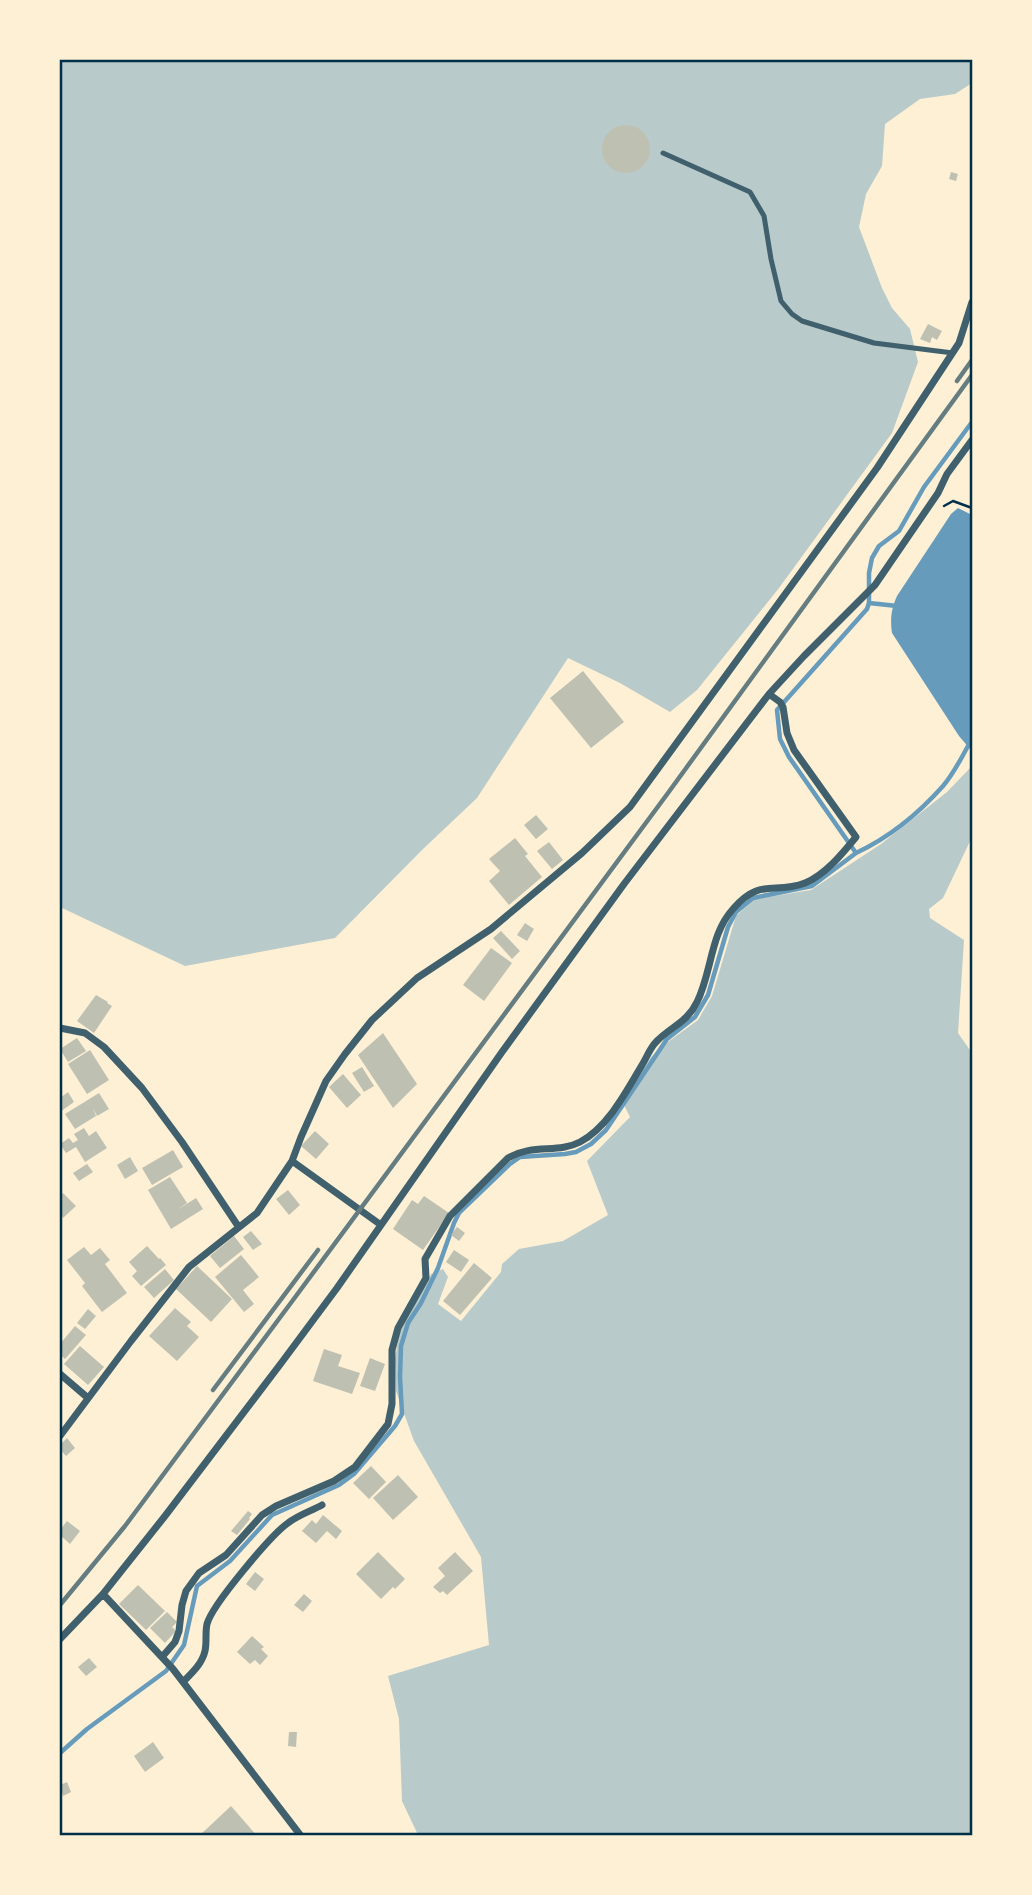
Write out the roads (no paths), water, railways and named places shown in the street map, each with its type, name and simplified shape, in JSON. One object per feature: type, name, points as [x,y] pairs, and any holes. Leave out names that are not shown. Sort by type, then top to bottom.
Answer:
[{"type":"street","points":[[60,1436],[190,1267],[257,1213],[292,1160],[326,1082],[373,1020],[417,978],[491,929],[582,853],[630,807],[877,468],[959,343],[972,302]]},
{"type":"street","points":[[60,1639],[103,1594],[282,1362],[624,884],[769,694],[869,592],[972,440]]},
{"type":"street","points":[[162,1657],[175,1642],[186,1591],[199,1573],[226,1555],[269,1510],[334,1481],[355,1466],[388,1424],[392,1404],[392,1350],[398,1328],[426,1278],[425,1259],[450,1216],[508,1158],[518,1152],[565,1147],[578,1143],[595,1132],[615,1108],[655,1044],[688,1017],[704,986],[721,926],[732,910],[746,895],[760,888],[804,883],[816,876],[856,837],[794,750],[787,733],[781,704],[769,694]]},
{"type":"street","points":[[60,1028],[85,1032],[104,1047],[142,1088],[238,1226]]},
{"type":"street","points":[[292,1160],[381,1225]]},
{"type":"street","points":[[60,1374],[88,1398]]},
{"type":"street","points":[[183,1682],[197,1668],[205,1653],[207,1624],[230,1586],[289,1521],[322,1505]]},
{"type":"street","points":[[103,1594],[170,1666],[301,1836]]},
{"type":"lane","points":[[663,153],[750,192],[764,216],[781,301],[802,321],[874,343],[953,353]]},
{"type":"water","points":[[958,508],[972,515],[971,750],[959,736],[892,633],[891,623],[897,596],[951,514]]},
{"type":"waterway","points":[[60,1753],[87,1729],[166,1671],[184,1645],[197,1586],[230,1561],[272,1515],[339,1485],[354,1474],[395,1426],[402,1414],[401,1346],[408,1323],[438,1268],[459,1213],[520,1157],[576,1152],[591,1144],[606,1130],[667,1039],[695,1017],[708,995],[728,927],[736,912],[753,898],[812,886],[856,853],[789,757],[780,739],[777,710],[867,609],[872,558],[879,546],[899,531],[924,487],[972,422]]},
{"type":"waterway","points":[[869,603],[897,606]]},
{"type":"waterway","points":[[856,853],[891,832],[924,806],[947,781],[969,744]]},
{"type":"railway","points":[[957,381],[972,360]]},
{"type":"railway","points":[[60,1605],[125,1526],[296,1296],[668,793],[972,375]]},
{"type":"railway","points":[[213,1390],[318,1250]]}]
